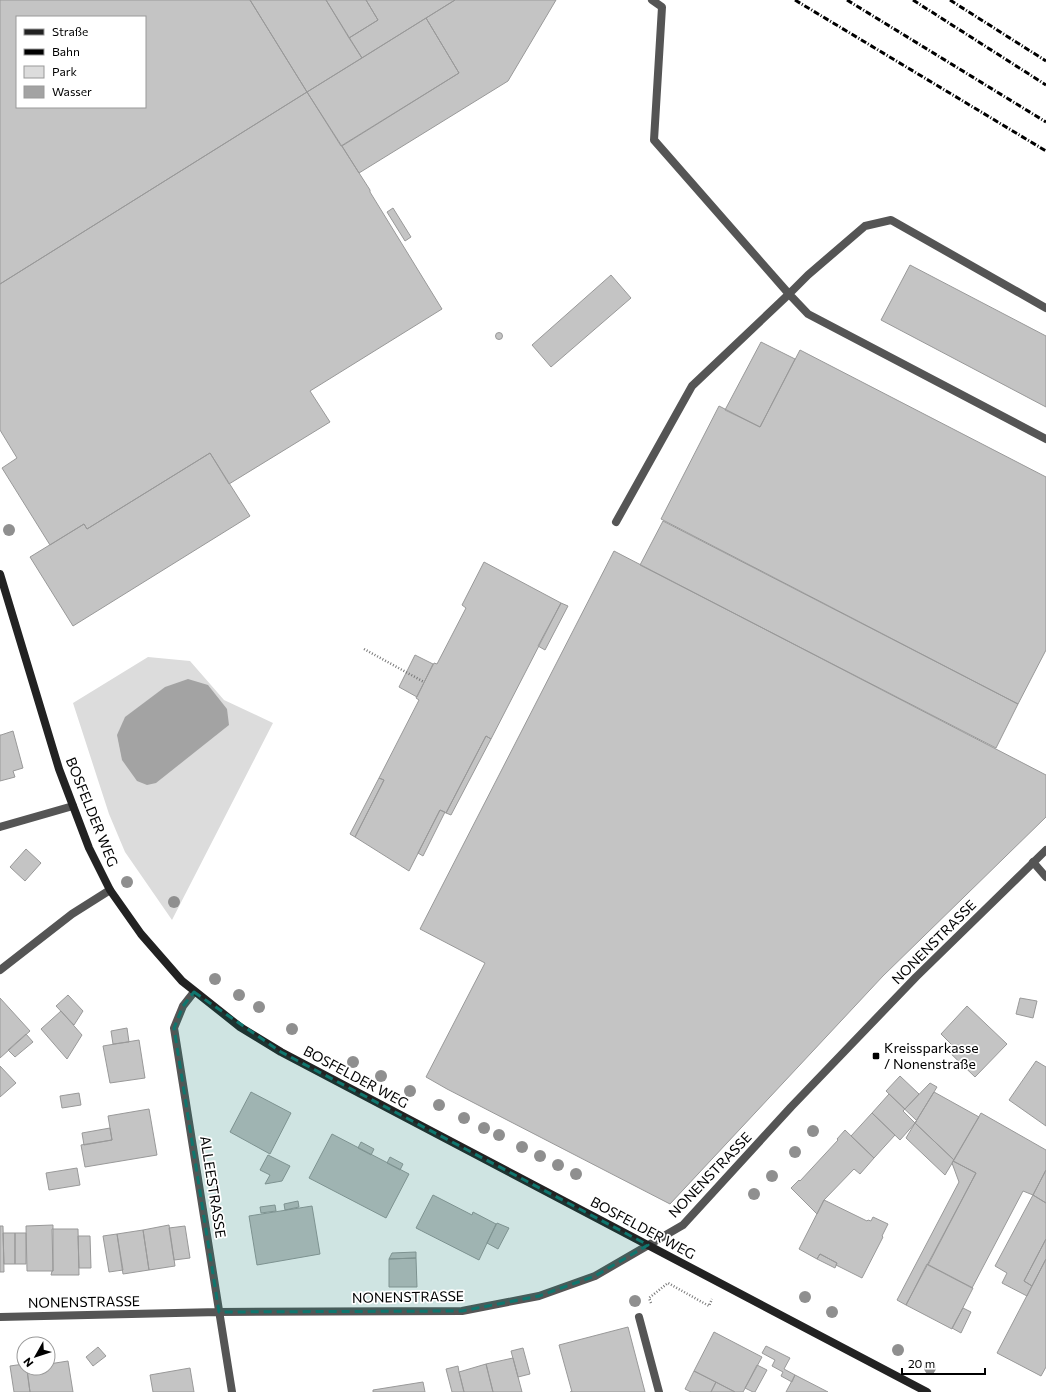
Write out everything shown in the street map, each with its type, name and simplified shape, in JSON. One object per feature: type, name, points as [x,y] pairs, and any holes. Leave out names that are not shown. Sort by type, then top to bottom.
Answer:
[{"type":"street","points":[[652,0],[662,7],[654,140],[789,294],[808,314],[1046,439]]},
{"type":"street","points":[[616,522],[692,386],[808,275],[865,226],[891,220],[1046,308]]},
{"type":"street","name":"BOSFELDER WEG","points":[[0,574],[59,769],[89,848],[110,890],[141,934],[182,981],[194,992],[240,1027],[281,1052],[927,1392]]},
{"type":"street","points":[[0,827],[73,806]]},
{"type":"street","name":"NONENSTRASSE","points":[[0,1317],[219,1312],[462,1311],[539,1296],[594,1276],[683,1225],[791,1107],[916,977],[1046,850]]},
{"type":"street","points":[[1033,862],[1046,877]]},
{"type":"street","points":[[0,970],[72,914],[110,890]]},
{"type":"street","name":"ALLEESTRASSE","points":[[194,992],[183,1006],[174,1028],[232,1392]]},
{"type":"street","points":[[639,1317],[659,1392]]},
{"type":"path","points":[[364,649],[424,682]]},
{"type":"path","points":[[639,1317],[653,1312],[649,1298],[668,1283],[709,1306],[721,1283]]},
{"type":"highlighted area","points":[[194,992],[281,1052],[648,1245],[595,1276],[539,1296],[462,1311],[219,1312],[174,1028],[183,1006]]},
{"type":"green space","points":[[148,657],[190,661],[224,700],[273,723],[172,920],[125,852],[109,814],[73,703]]},
{"type":"water","points":[[188,679],[208,685],[227,709],[229,725],[156,783],[147,785],[137,781],[122,760],[117,735],[125,717],[165,687]]},
{"type":"building","points":[[0,0],[250,0],[307,92],[0,284]]},
{"type":"building","points":[[250,0],[326,0],[362,58],[307,92]]},
{"type":"building","points":[[326,0],[366,0],[378,20],[349,38]]},
{"type":"building","points":[[366,0],[455,0],[362,58],[349,38],[378,20]]},
{"type":"building","points":[[455,0],[556,0],[508,81],[359,173],[342,146],[459,73],[426,18]]},
{"type":"building","points":[[426,18],[459,73],[341,146],[307,92]]},
{"type":"building","points":[[307,92],[370,190],[442,309],[310,391],[330,422],[229,484],[210,453],[87,529],[84,524],[50,545],[2,468],[17,458],[0,430],[0,284]]},
{"type":"building","points":[[393,208],[411,237],[405,241],[387,212]]},
{"type":"building","points":[[910,265],[1046,336],[1046,407],[881,320]]},
{"type":"building","points":[[611,275],[631,298],[551,367],[532,345]]},
{"type":"building","points":[[499,333],[502,336],[499,339],[496,336]]},
{"type":"building","points":[[761,342],[795,359],[760,427],[725,410]]},
{"type":"building","points":[[800,350],[1046,477],[1046,650],[1018,704],[661,519],[719,406],[760,427]]},
{"type":"building","points":[[210,453],[250,516],[73,626],[30,557],[84,524],[87,529]]},
{"type":"building","points":[[663,521],[1018,704],[996,748],[640,565]]},
{"type":"building","points":[[614,551],[1046,775],[1046,817],[883,976],[670,1204],[426,1077],[485,963],[420,929]]},
{"type":"building","points":[[484,562],[561,603],[491,739],[486,736],[446,813],[440,810],[409,871],[355,837],[384,780],[379,778],[419,700],[416,698],[434,663],[437,664],[466,608],[462,605]]},
{"type":"building","points":[[561,603],[568,606],[545,650],[538,646]]},
{"type":"building","points":[[415,655],[433,664],[417,697],[399,687]]},
{"type":"building","points":[[13,731],[23,768],[13,771],[15,777],[0,781],[0,735]]},
{"type":"building","points":[[486,736],[491,739],[451,815],[446,813]]},
{"type":"building","points":[[379,778],[384,780],[355,837],[350,834]]},
{"type":"building","points":[[440,810],[445,812],[423,856],[418,853]]},
{"type":"building","points":[[26,849],[41,863],[25,881],[10,867]]},
{"type":"building","points":[[68,995],[83,1011],[74,1025],[56,1006]]},
{"type":"building","points":[[0,998],[30,1031],[0,1058]]},
{"type":"building","points":[[1020,998],[1037,1001],[1033,1018],[1016,1014]]},
{"type":"building","points":[[967,1006],[1007,1044],[975,1077],[947,1050],[952,1045],[941,1034]]},
{"type":"building","points":[[61,1011],[82,1035],[67,1059],[41,1029]]},
{"type":"building","points":[[127,1028],[129,1042],[113,1044],[111,1031]]},
{"type":"building","points":[[26,1034],[33,1042],[15,1057],[8,1050]]},
{"type":"building","points":[[139,1040],[145,1078],[110,1083],[103,1046]]},
{"type":"building","points":[[1036,1061],[1046,1067],[1046,1126],[1009,1100]]},
{"type":"building","points":[[0,1066],[16,1083],[0,1097]]},
{"type":"building","points":[[900,1076],[919,1094],[905,1109],[886,1091]]},
{"type":"building","points":[[930,1083],[937,1087],[915,1123],[903,1111]]},
{"type":"building","points":[[251,1092],[291,1113],[270,1154],[230,1132]]},
{"type":"building","points":[[934,1092],[979,1117],[954,1160],[915,1123]]},
{"type":"building","points":[[79,1093],[81,1105],[62,1108],[60,1096]]},
{"type":"building","points":[[889,1094],[917,1121],[900,1140],[872,1113]]},
{"type":"building","points":[[149,1109],[157,1155],[85,1167],[81,1145],[112,1140],[108,1116]]},
{"type":"building","points":[[872,1113],[895,1135],[874,1158],[851,1136]]},
{"type":"building","points":[[981,1113],[1046,1150],[1046,1170],[1033,1195],[1023,1191],[972,1288],[928,1265],[976,1173],[953,1161]]},
{"type":"building","points":[[915,1123],[954,1160],[945,1175],[906,1138]]},
{"type":"building","points":[[110,1128],[112,1140],[84,1145],[82,1133]]},
{"type":"building","points":[[845,1130],[874,1158],[860,1174],[854,1169],[824,1200],[817,1214],[791,1188],[799,1180],[800,1181],[838,1140],[837,1139]]},
{"type":"building","points":[[332,1134],[409,1174],[386,1218],[309,1178]]},
{"type":"building","points":[[361,1142],[374,1149],[371,1155],[358,1148]]},
{"type":"building","points":[[268,1155],[290,1166],[282,1181],[265,1184],[270,1175],[260,1170]]},
{"type":"building","points":[[390,1157],[403,1164],[400,1170],[387,1163]]},
{"type":"building","points":[[953,1161],[976,1173],[906,1305],[897,1300],[959,1182],[952,1163]]},
{"type":"building","points":[[77,1168],[80,1185],[49,1190],[46,1173]]},
{"type":"building","points":[[1046,1170],[1046,1203],[1033,1195]]},
{"type":"building","points":[[433,1195],[472,1215],[473,1212],[496,1224],[479,1260],[416,1228]]},
{"type":"building","points":[[1033,1195],[1046,1203],[1046,1239],[1024,1281],[1032,1286],[1027,1296],[1002,1283],[1007,1273],[995,1266]]},
{"type":"building","points":[[824,1200],[867,1221],[871,1221],[873,1217],[888,1224],[862,1278],[836,1265],[837,1263],[820,1254],[817,1259],[799,1249]]},
{"type":"building","points":[[298,1201],[299,1207],[285,1210],[284,1204]]},
{"type":"building","points":[[275,1205],[276,1211],[261,1213],[260,1207]]},
{"type":"building","points":[[312,1206],[320,1254],[257,1265],[249,1216]]},
{"type":"building","points":[[497,1223],[509,1228],[498,1249],[487,1243]]},
{"type":"building","points":[[53,1225],[53,1271],[27,1271],[26,1226]]},
{"type":"building","points":[[169,1225],[175,1266],[149,1270],[143,1230]]},
{"type":"building","points":[[0,1226],[3,1226],[4,1272],[0,1272]]},
{"type":"building","points":[[185,1226],[190,1258],[174,1260],[169,1228]]},
{"type":"building","points":[[52,1229],[78,1229],[79,1275],[51,1275],[53,1271]]},
{"type":"building","points":[[143,1230],[149,1270],[123,1274],[117,1234]]},
{"type":"building","points":[[3,1233],[15,1233],[15,1264],[4,1264]]},
{"type":"building","points":[[15,1233],[26,1233],[26,1264],[15,1264]]},
{"type":"building","points":[[117,1234],[123,1270],[109,1272],[103,1236]]},
{"type":"building","points":[[78,1236],[90,1236],[91,1268],[79,1268]]},
{"type":"building","points":[[1046,1239],[1046,1259],[1032,1286],[1024,1281]]},
{"type":"building","points":[[416,1252],[416,1258],[389,1259],[392,1253]]},
{"type":"building","points":[[820,1254],[837,1263],[835,1268],[817,1259]]},
{"type":"building","points":[[416,1258],[417,1287],[389,1287],[389,1259]]},
{"type":"building","points":[[1046,1259],[1046,1367],[1041,1376],[997,1353]]},
{"type":"building","points":[[927,1264],[973,1288],[952,1329],[906,1305]]},
{"type":"building","points":[[963,1308],[971,1312],[961,1333],[952,1328]]},
{"type":"building","points":[[628,1327],[645,1392],[572,1392],[559,1345]]},
{"type":"building","points":[[714,1332],[762,1357],[743,1392],[735,1392],[694,1371]]},
{"type":"building","points":[[766,1346],[790,1358],[784,1369],[795,1375],[792,1382],[781,1376],[783,1372],[772,1366],[775,1360],[762,1353]]},
{"type":"building","points":[[98,1347],[106,1356],[93,1366],[86,1357]]},
{"type":"building","points":[[523,1348],[530,1374],[518,1377],[511,1351]]},
{"type":"building","points":[[513,1358],[522,1392],[493,1392],[486,1364]]},
{"type":"building","points":[[68,1361],[73,1392],[30,1392],[28,1376],[56,1376],[56,1363]]},
{"type":"building","points":[[486,1364],[493,1392],[464,1392],[459,1372]]},
{"type":"building","points":[[16,1365],[16,1376],[28,1376],[30,1392],[14,1392],[10,1366]]},
{"type":"building","points":[[757,1365],[767,1370],[755,1392],[753,1392],[745,1388]]},
{"type":"building","points":[[458,1366],[464,1392],[452,1392],[446,1369]]},
{"type":"building","points":[[190,1368],[194,1392],[153,1392],[150,1375]]},
{"type":"building","points":[[694,1371],[716,1382],[711,1392],[691,1392],[685,1389]]},
{"type":"building","points":[[795,1375],[828,1392],[786,1392]]},
{"type":"building","points":[[423,1382],[425,1392],[373,1392],[373,1390]]},
{"type":"building","points":[[716,1382],[735,1392],[711,1392]]},
{"type":"railway","points":[[795,0],[1046,151]]},
{"type":"railway","points":[[847,0],[1046,122]]},
{"type":"railway","points":[[913,0],[1046,85]]},
{"type":"railway","points":[[950,0],[1046,61]]},
{"type":"place","name":"Kreissparkasse / Nonenstraße","points":[[876,1056]]}]
